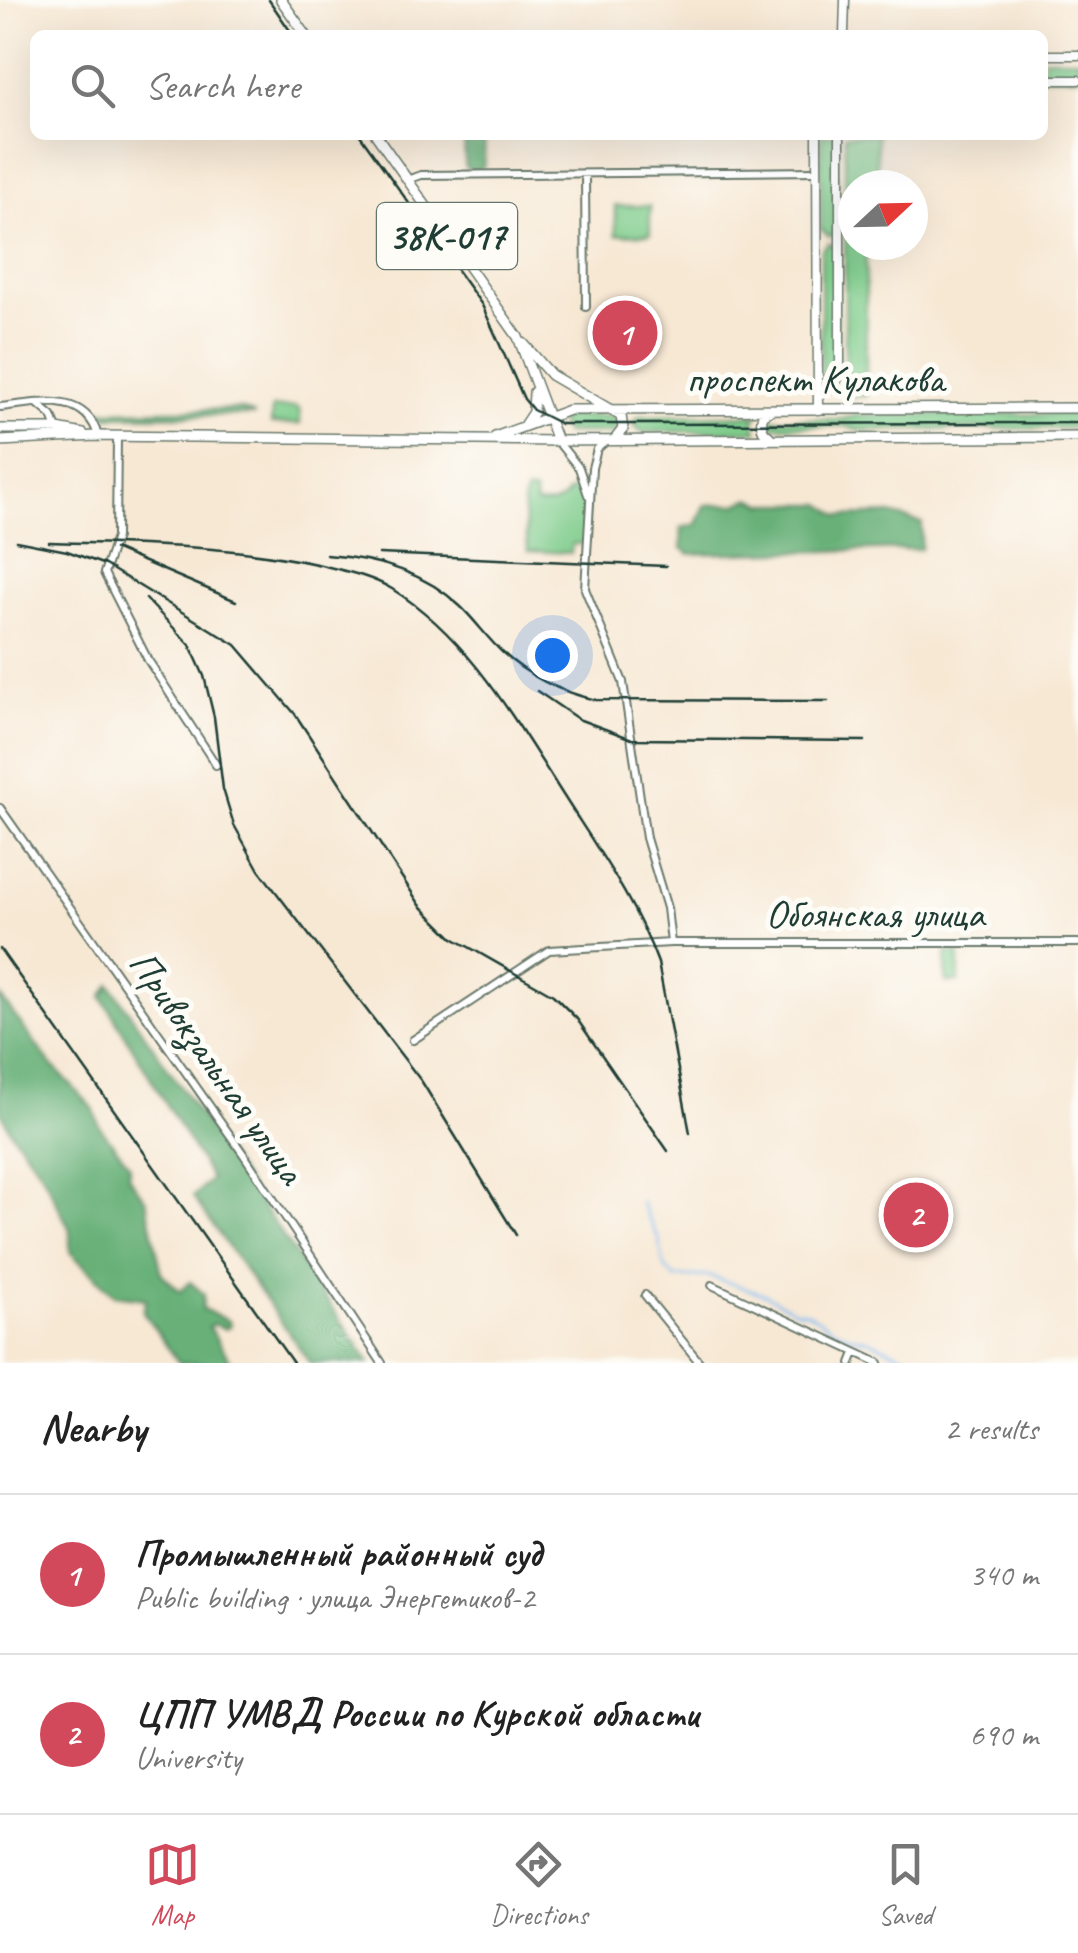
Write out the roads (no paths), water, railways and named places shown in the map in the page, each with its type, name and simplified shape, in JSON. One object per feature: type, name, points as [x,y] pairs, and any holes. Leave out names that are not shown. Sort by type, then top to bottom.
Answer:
[{"type":"main road","points":[[281,0],[302,30]]},
{"type":"main road","name":"38К-017","points":[[379,140],[518,337]]},
{"type":"main road","points":[[518,337],[555,436]]},
{"type":"main road","name":"проспект Кулакова","points":[[518,337],[551,375],[613,410],[1078,408]]},
{"type":"main road","points":[[516,430],[533,412],[535,395],[530,370]]},
{"type":"main road","points":[[555,436],[552,422],[569,410]]},
{"type":"main road","points":[[482,440],[569,410],[613,410],[624,424],[613,439]]},
{"type":"main road","points":[[774,410],[763,414],[761,422],[764,432],[774,438]]},
{"type":"main road","points":[[0,429],[117,437],[482,440],[555,436]]},
{"type":"main road","points":[[0,441],[58,434]]},
{"type":"main road","name":"проспект Кулакова","points":[[555,436],[1078,437]]},
{"type":"street","points":[[843,30],[844,0]]},
{"type":"street","points":[[1048,55],[1078,55]]},
{"type":"street","points":[[1048,80],[1078,80]]},
{"type":"street","points":[[818,140],[818,410]]},
{"type":"street","points":[[818,396],[834,386],[840,374],[840,140]]},
{"type":"street","points":[[407,180],[421,175],[818,171]]},
{"type":"street","points":[[584,174],[586,307]]},
{"type":"street","points":[[0,407],[37,403],[80,407],[89,414],[97,436]]},
{"type":"street","points":[[37,403],[52,416],[58,434]]},
{"type":"street","points":[[555,436],[578,468],[590,502]]},
{"type":"street","points":[[117,437],[116,537],[104,573],[148,660],[216,765]]},
{"type":"street","points":[[613,439],[602,444],[594,458],[585,590],[623,682],[646,838],[667,908],[671,944]]},
{"type":"street","name":"Привокзальная улица","points":[[0,808],[244,1155],[382,1363]]},
{"type":"street","name":"Обоянская улица","points":[[413,1040],[549,950],[671,944],[1078,943]]},
{"type":"street","points":[[712,1286],[879,1363]]},
{"type":"street","points":[[645,1295],[700,1363]]},
{"type":"street","points":[[851,1363],[855,1352]]},
{"type":"waterway","points":[[640,1201],[659,1240],[664,1266],[675,1278],[708,1276],[764,1294],[794,1310],[807,1312],[833,1329],[922,1363]]},
{"type":"tram line","points":[[269,0],[290,30]]},
{"type":"tram line","points":[[364,140],[482,305],[524,399],[533,410],[561,424],[1078,423]]},
{"type":"railway","points":[[16,541],[67,551],[105,565],[236,645],[295,714],[420,905],[453,938],[553,995],[577,1019],[668,1151]]},
{"type":"railway","points":[[49,542],[220,550],[321,565],[384,584],[441,628],[502,700],[637,915],[658,963],[690,1133]]},
{"type":"railway","points":[[114,549],[236,601]]},
{"type":"railway","points":[[379,554],[666,566]]},
{"type":"railway","points":[[326,555],[380,563],[414,575],[460,606],[523,669],[583,697],[828,701]]},
{"type":"railway","points":[[146,599],[190,645],[204,676],[214,717],[223,789],[234,825],[259,870],[422,1082],[516,1235]]},
{"type":"railway","points":[[537,691],[578,719],[632,739],[865,741]]},
{"type":"railway","points":[[0,949],[293,1363]]},
{"type":"place","name":"Промышленный районный суд","points":[[625,333]]},
{"type":"place","name":"ЦПП УМВД России по Курской области","points":[[916,1215]]}]
